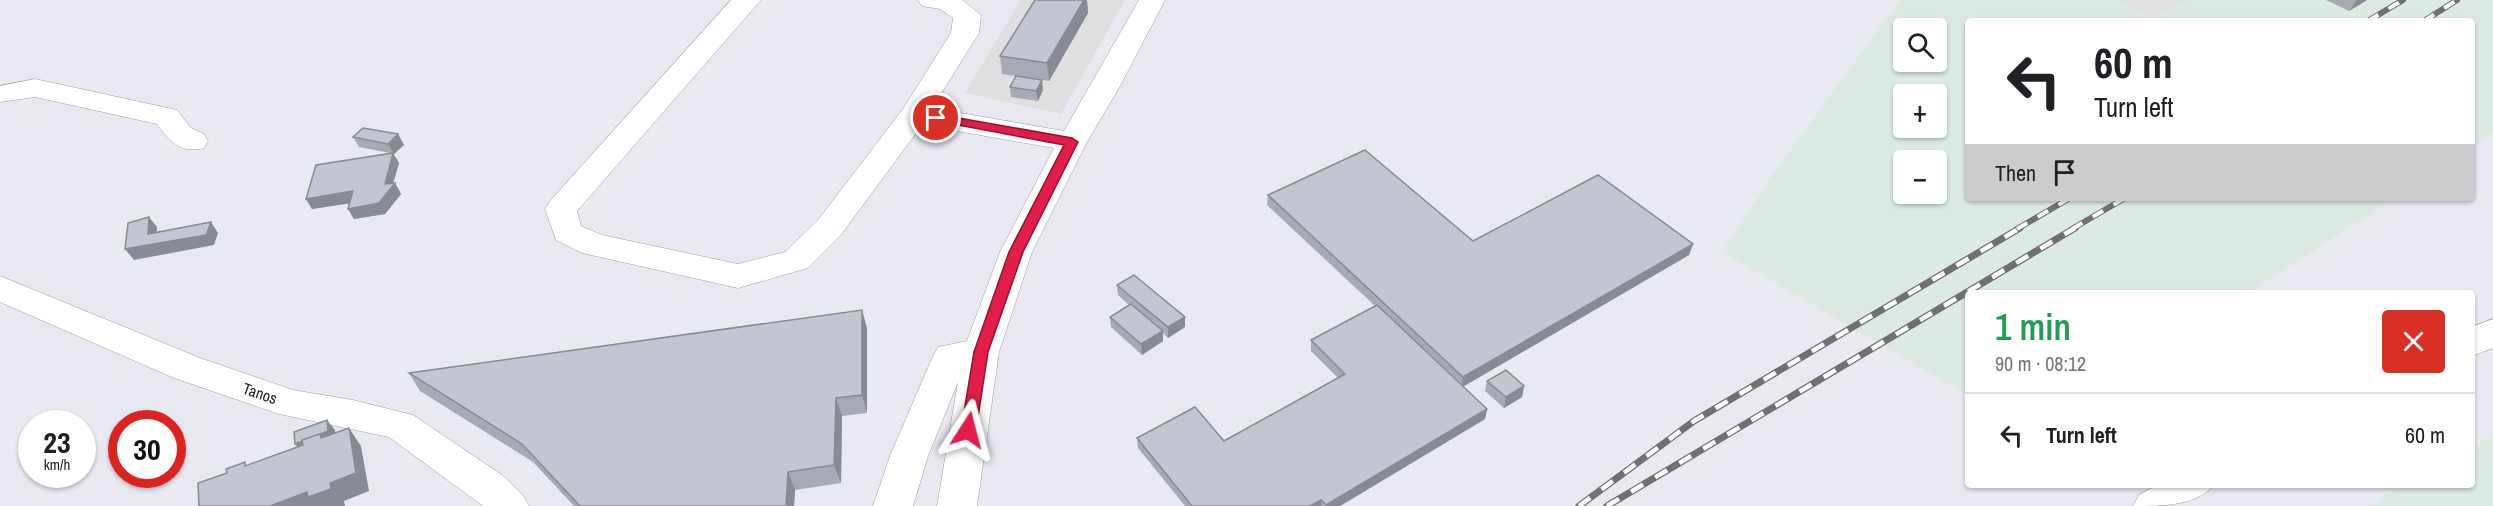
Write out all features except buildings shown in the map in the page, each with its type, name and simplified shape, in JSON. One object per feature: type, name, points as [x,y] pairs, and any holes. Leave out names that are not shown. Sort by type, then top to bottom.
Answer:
[{"type":"street","points":[[748,0],[740,6],[561,209],[567,232],[594,245],[738,276],[796,260],[829,228],[914,114],[964,33],[967,15],[947,2],[931,0]]},
{"type":"street","points":[[957,506],[981,352],[1016,252],[1072,142],[1106,86],[1152,0]]},
{"type":"street","points":[[1,100],[35,88],[167,117],[180,135],[193,141]]},
{"type":"street","points":[[914,114],[1072,142]]},
{"type":"street","name":"Tanos","points":[[0,288],[50,307],[187,368],[292,404],[400,425],[488,486],[509,506]]},
{"type":"street","points":[[2475,341],[2493,332]]},
{"type":"street","points":[[893,506],[909,456],[951,356],[981,352]]},
{"type":"street","points":[[2153,506],[2188,488]]},
{"type":"shaded area","points":[[1021,0],[1125,0],[1061,114],[965,93]]},
{"type":"shaded area","points":[[1900,0],[2493,0],[2493,134],[2475,145],[2475,18],[1965,18],[1965,201],[2390,201],[2253,290],[1965,290],[1965,393],[1722,252],[1777,168]]},
{"type":"shaded area","points":[[2120,0],[2187,0],[2154,18]]},
{"type":"shaded area","points":[[2493,435],[2493,506],[2368,506],[2401,488],[2475,488],[2475,445]]},
{"type":"railway","points":[[2373,18],[2403,0]]},
{"type":"railway","points":[[2429,18],[2457,0]]},
{"type":"railway","points":[[2017,229],[2065,201]]},
{"type":"railway","points":[[2072,229],[2120,201]]},
{"type":"railway","points":[[1579,506],[1694,421],[2020,228]]},
{"type":"railway","points":[[1971,290],[2075,228]]},
{"type":"railway","points":[[1607,506],[1965,293]]},
{"type":"route","points":[[936,118],[1072,142],[1016,252],[981,352],[968,430]]}]
